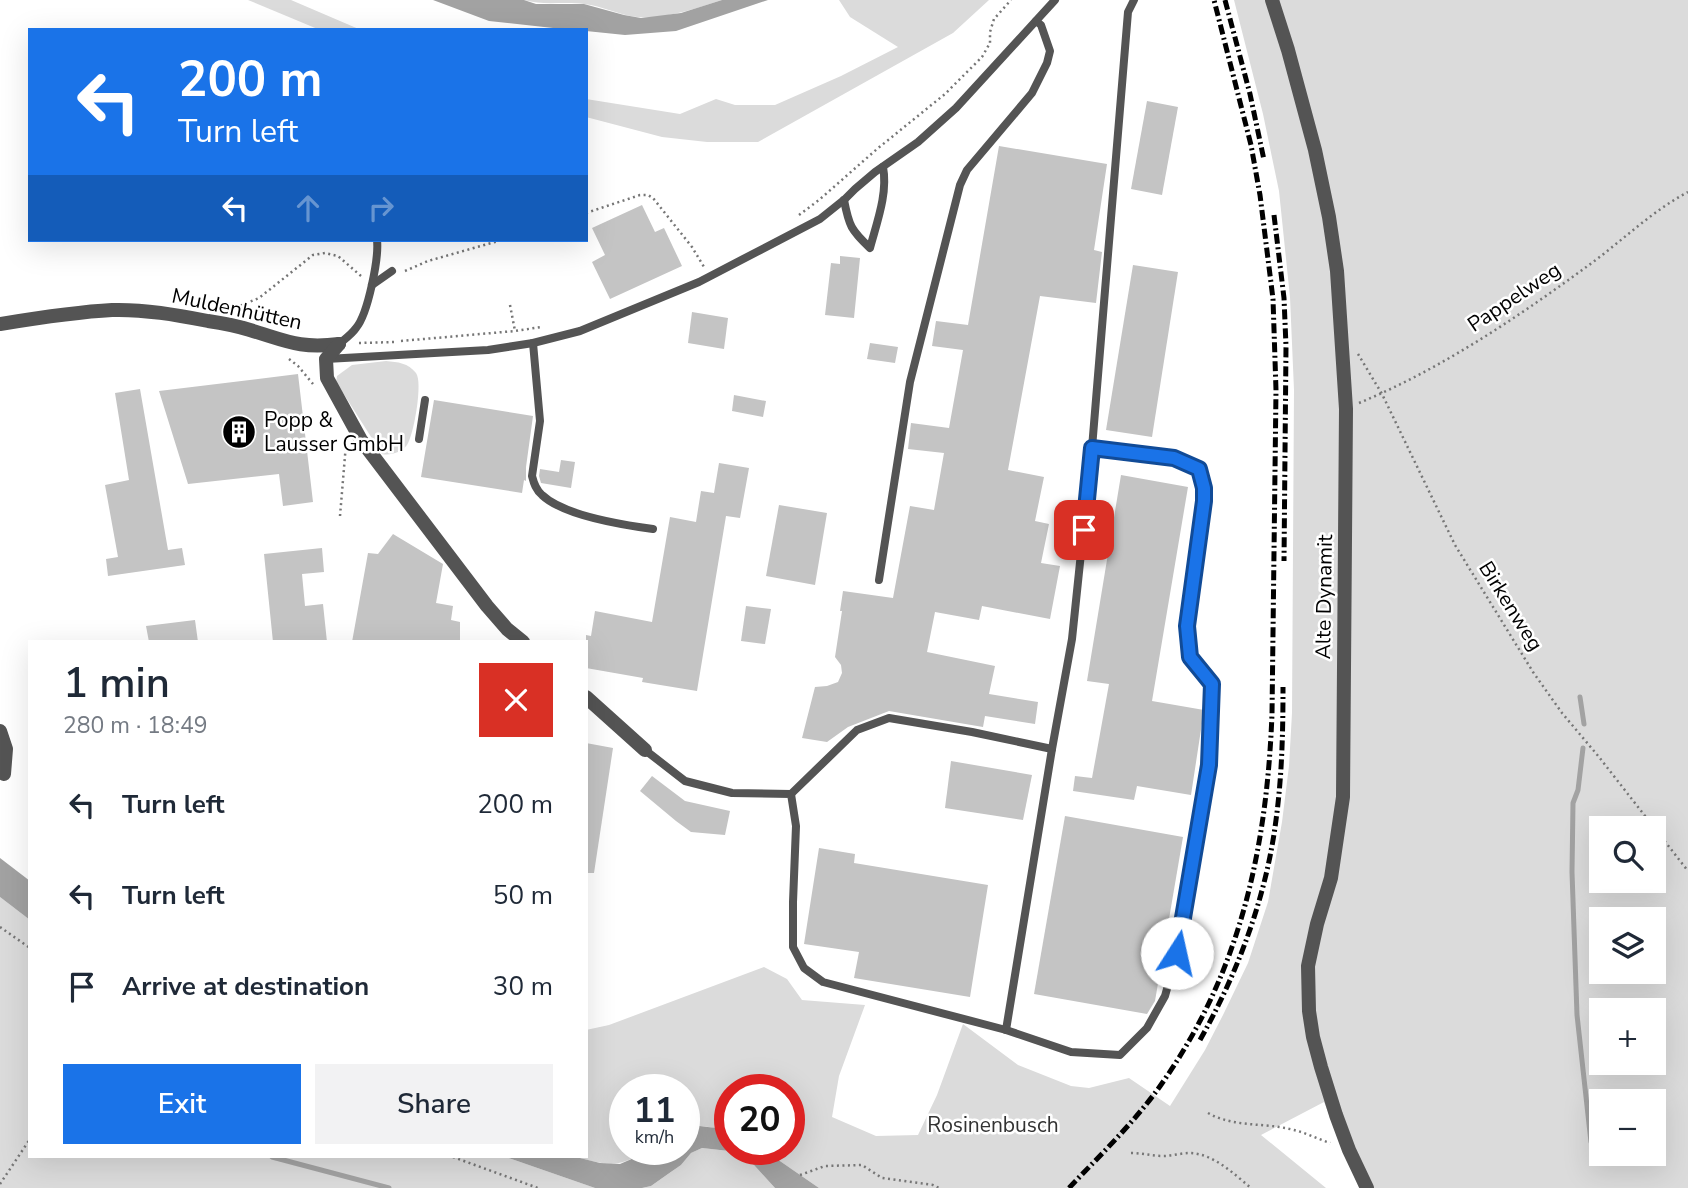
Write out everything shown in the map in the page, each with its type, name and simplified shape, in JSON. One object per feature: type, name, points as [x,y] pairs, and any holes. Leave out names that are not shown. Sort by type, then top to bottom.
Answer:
[{"type":"street","name":"Alte Dynamit","points":[[1272,0],[1318,161],[1337,271],[1346,409],[1343,797],[1331,878],[1308,966],[1308,990],[1313,1037],[1321,1067],[1349,1150],[1367,1188]]},
{"type":"street","name":"Muldenhütten","points":[[0,324],[60,314],[113,310],[169,314],[223,324],[300,345],[339,344]]},
{"type":"street","points":[[339,344],[326,359],[327,378],[360,440],[487,606],[521,640]]},
{"type":"street","points":[[588,699],[645,750]]},
{"type":"street","points":[[0,731],[6,749],[4,774]]},
{"type":"lane","points":[[326,359],[464,352],[533,343],[580,331],[699,282],[820,219],[918,142],[956,108],[1055,0]]},
{"type":"lane","points":[[1006,1030],[1072,639],[1092,448],[1128,12],[1134,0]]},
{"type":"lane","points":[[879,580],[910,382],[960,185],[967,170],[1032,93],[1047,64],[1050,51],[1041,24],[1036,20]]},
{"type":"lane","points":[[844,200],[850,225],[855,234],[870,248],[883,191],[883,167]]},
{"type":"lane","points":[[339,344],[358,327],[372,285],[377,242]]},
{"type":"lane","points":[[372,285],[392,271]]},
{"type":"lane","points":[[533,343],[540,421],[532,476],[541,495],[558,507],[653,529]]},
{"type":"lane","points":[[419,439],[425,400]]},
{"type":"lane","points":[[792,794],[796,826],[793,947],[804,968],[823,982],[1006,1030],[1071,1052],[1120,1055],[1147,1028],[1164,996],[1177,953],[1209,765],[1212,684],[1190,657],[1187,626],[1204,488],[1199,469],[1174,458],[1092,448]]},
{"type":"lane","points":[[645,750],[685,780],[732,793],[792,794],[857,730],[889,719],[972,732],[1052,749]]},
{"type":"path","points":[[794,218],[945,94],[982,57],[990,43],[994,19],[1011,0]]},
{"type":"path","name":"Pappelweg","points":[[1346,409],[1425,373],[1556,289],[1688,191]]},
{"type":"path","points":[[588,212],[640,195],[648,195],[692,247],[704,267],[711,264]]},
{"type":"path","points":[[392,271],[398,274],[428,261],[495,242]]},
{"type":"path","points":[[213,307],[242,305],[259,298],[313,255],[325,253],[338,256],[372,285]]},
{"type":"path","points":[[510,304],[514,331]]},
{"type":"path","points":[[376,342],[514,331],[549,325]]},
{"type":"path","name":"Birkenweg","points":[[1342,336],[1357,353],[1382,394],[1455,545],[1533,671],[1562,713],[1688,871]]},
{"type":"path","points":[[286,357],[298,366],[313,384]]},
{"type":"path","points":[[340,516],[346,437]]},
{"type":"path","points":[[0,927],[28,947]]},
{"type":"path","points":[[1208,1113],[1225,1121],[1293,1129],[1349,1150]]},
{"type":"path","points":[[0,1184],[28,1142]]},
{"type":"path","points":[[1130,1153],[1160,1156],[1198,1154],[1226,1168],[1251,1188]]},
{"type":"path","points":[[456,1158],[537,1188]]},
{"type":"path","points":[[800,1175],[825,1166],[862,1165],[882,1178],[939,1188]]},
{"type":"green space","points":[[248,0],[291,0],[356,28],[315,28]]},
{"type":"green space","points":[[524,0],[722,0],[680,13],[647,17],[630,16],[584,4]]},
{"type":"green space","points":[[839,0],[989,0],[953,33],[758,142],[707,142],[662,137],[588,118],[588,99],[680,114],[716,99],[735,105],[775,105],[898,47],[850,17]]},
{"type":"green space","name":"Rosinenbusch","points":[[1234,0],[1688,0],[1688,1188],[1359,1188],[1324,1102],[1261,1135],[1326,1188],[819,1188],[786,1165],[805,1165],[805,1074],[714,1074],[714,1128],[700,1126],[700,1074],[609,1074],[609,1164],[580,1158],[588,1158],[588,1030],[609,1025],[764,967],[787,979],[802,1000],[865,1005],[839,1076],[832,1117],[876,1136],[918,1135],[937,1095],[963,1024],[1018,1065],[1071,1086],[1089,1088],[1129,1078],[1170,1106],[1205,1050],[1248,963],[1268,902],[1282,822],[1292,713],[1294,390],[1290,297],[1279,191]]},
{"type":"green space","points":[[386,361],[410,367],[416,373],[419,386],[410,439],[405,447],[392,454],[382,454],[336,382],[337,376],[352,365]]},
{"type":"green space","points":[[0,897],[28,918],[28,1158],[509,1158],[595,1188],[0,1188]]},
{"type":"green space","points":[[700,1149],[714,1149],[714,1165],[754,1165],[775,1188],[642,1188],[651,1186],[681,1165],[700,1165]]},
{"type":"shaded area","points":[[433,0],[524,0],[536,4],[584,4],[641,18],[681,13],[722,0],[768,0],[676,31],[625,35],[588,31],[588,28],[553,28],[489,21]]},
{"type":"shaded area","points":[[0,858],[28,879],[28,918],[0,897]]},
{"type":"shaded area","points":[[700,1126],[714,1128],[714,1149],[700,1149]]},
{"type":"shaded area","points":[[509,1158],[580,1158],[600,1163],[681,1165],[651,1186],[595,1188]]},
{"type":"shaded area","points":[[754,1165],[786,1165],[819,1188],[775,1188]]},
{"type":"building","points":[[1147,101],[1178,107],[1162,195],[1131,189]]},
{"type":"building","points":[[999,146],[1107,164],[1094,250],[1102,252],[1096,303],[1040,296],[1008,470],[1044,477],[1035,521],[1049,524],[1041,563],[1060,566],[1050,619],[982,606],[979,620],[935,612],[927,652],[995,666],[989,694],[1038,702],[1035,724],[985,716],[983,727],[889,711],[848,727],[827,742],[802,738],[815,687],[838,682],[842,673],[841,665],[835,657],[843,591],[893,598],[910,506],[934,510],[944,453],[908,449],[911,423],[949,428],[963,350],[932,346],[936,321],[968,325]]},
{"type":"building","points":[[642,205],[655,232],[664,228],[682,266],[610,299],[592,262],[605,255],[592,228]]},
{"type":"building","points":[[840,256],[860,258],[854,318],[825,315],[831,263],[840,264]]},
{"type":"building","points":[[1133,265],[1178,272],[1152,437],[1106,430]]},
{"type":"building","points":[[692,312],[728,318],[724,349],[688,343]]},
{"type":"building","points":[[870,343],[898,347],[895,363],[867,359]]},
{"type":"building","name":"Popp & Lausser GmbH","points":[[298,374],[313,502],[283,506],[279,474],[188,484],[159,391]]},
{"type":"building","points":[[140,389],[168,550],[182,548],[185,565],[108,576],[106,559],[118,557],[105,485],[129,480],[115,393]]},
{"type":"building","points":[[734,395],[766,401],[763,417],[732,411]]},
{"type":"building","points":[[434,400],[533,416],[526,481],[524,480],[522,493],[421,477]]},
{"type":"building","points":[[561,460],[575,462],[571,488],[541,483],[540,469],[559,472]]},
{"type":"building","points":[[719,463],[749,468],[740,518],[726,516],[697,691],[642,682],[643,678],[588,668],[586,635],[591,636],[595,611],[652,622],[670,517],[696,522],[701,491],[714,493]]},
{"type":"building","points":[[1121,475],[1188,487],[1152,701],[1204,710],[1191,795],[1137,786],[1134,800],[1073,791],[1075,776],[1092,778],[1109,684],[1087,681]]},
{"type":"building","points":[[779,505],[827,513],[815,585],[766,576]]},
{"type":"building","points":[[393,534],[443,564],[436,603],[453,606],[451,620],[460,622],[460,640],[352,640],[368,553],[378,554]]},
{"type":"building","points":[[322,548],[324,572],[302,574],[305,606],[323,604],[327,640],[273,640],[264,554]]},
{"type":"building","points":[[746,606],[771,609],[765,644],[741,641]]},
{"type":"building","points":[[195,620],[198,640],[149,640],[146,626]]},
{"type":"building","points":[[588,743],[613,748],[594,873],[588,873]]},
{"type":"building","points":[[951,761],[1032,775],[1023,820],[945,808]]},
{"type":"building","points":[[652,776],[685,801],[730,811],[725,835],[691,832],[676,821],[640,791]]},
{"type":"building","points":[[1065,816],[1183,837],[1155,1001],[1147,1014],[1034,994]]},
{"type":"building","points":[[819,848],[855,854],[854,863],[988,885],[970,997],[854,978],[859,952],[804,944]]},
{"type":"waterway","points":[[1580,697],[1584,724]]},
{"type":"waterway","points":[[1583,748],[1578,790],[1573,803],[1572,872],[1577,1015],[1589,1124]]},
{"type":"waterway","points":[[276,1158],[389,1188]]},
{"type":"railway","points":[[1069,1188],[1145,1106],[1193,1034],[1232,947],[1246,903],[1264,810],[1272,714],[1276,390],[1273,299],[1251,145],[1214,0]]},
{"type":"railway","points":[[1225,0],[1264,160]]},
{"type":"railway","points":[[1274,215],[1284,298],[1286,346],[1284,561]]},
{"type":"railway","points":[[1200,1040],[1238,961],[1265,878],[1280,787],[1283,687]]},
{"type":"place","name":"Popp & Lausser GmbH","points":[[239,432]]},
{"type":"route","points":[[1084,530],[1092,448],[1174,458],[1199,469],[1204,501],[1187,626],[1190,657],[1212,684],[1209,765],[1177,953]]}]
